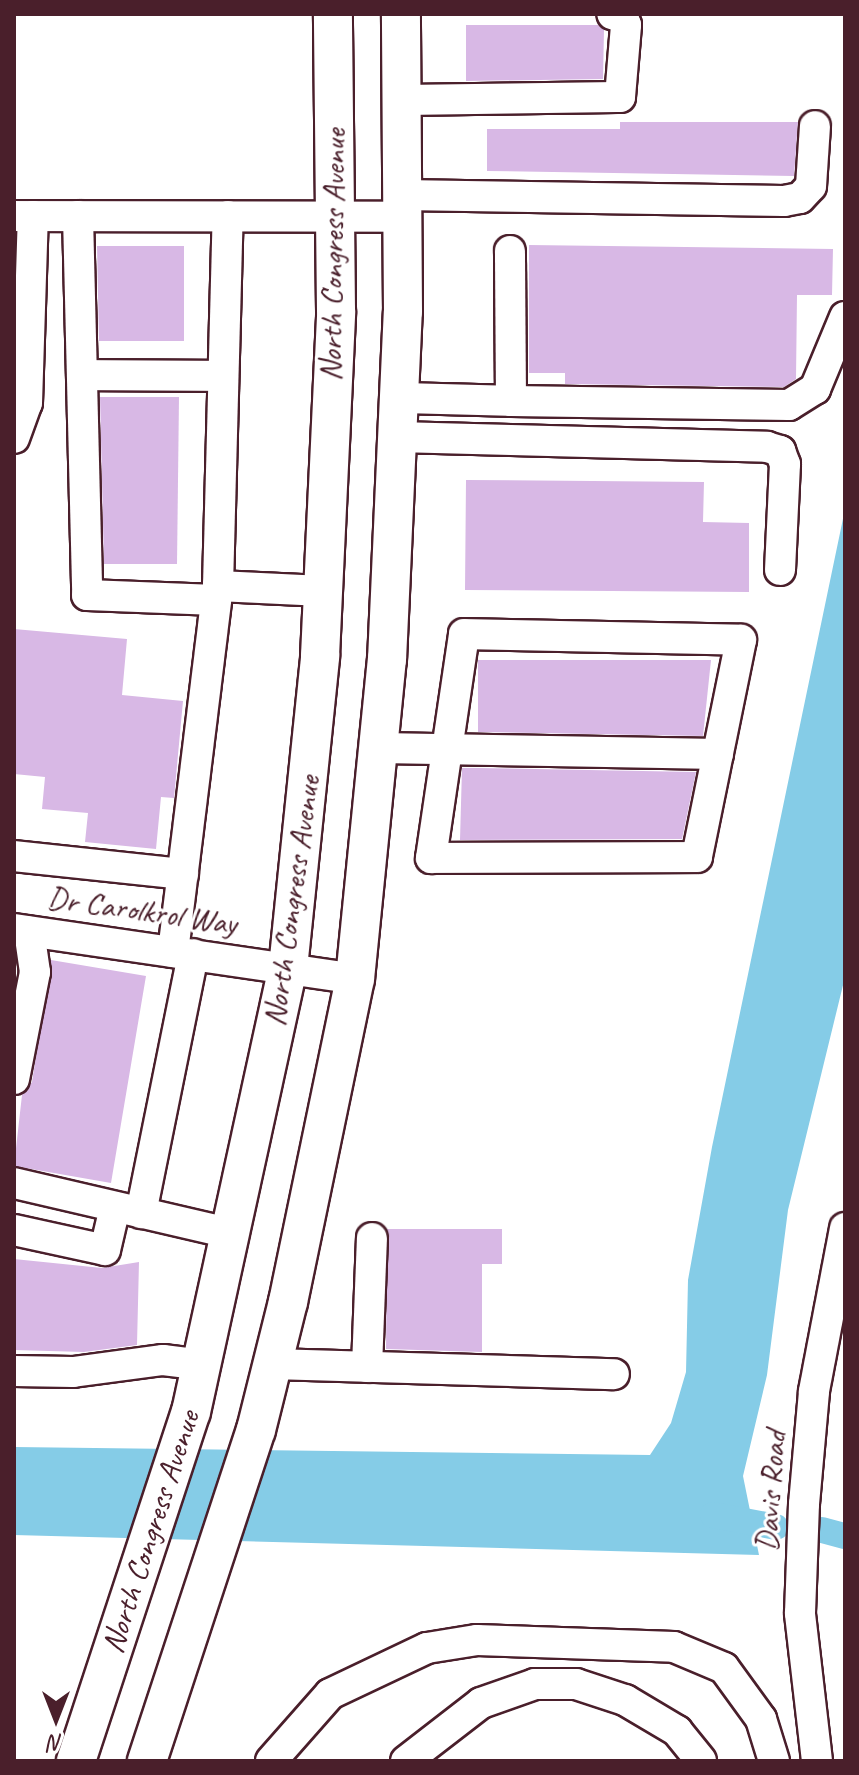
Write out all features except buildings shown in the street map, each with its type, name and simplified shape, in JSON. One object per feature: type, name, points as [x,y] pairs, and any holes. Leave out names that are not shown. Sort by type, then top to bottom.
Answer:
[{"type":"main road","name":"North Congress Avenue","points":[[76,1761],[191,1412],[233,1234],[288,968],[308,805],[323,591],[335,216],[333,14]]},
{"type":"main road","name":"North Congress Avenue","points":[[147,1761],[256,1430],[355,979],[381,748],[399,398],[401,14]]},
{"type":"street","points":[[401,14],[419,14]]},
{"type":"street","points":[[401,100],[620,97],[625,86],[626,25],[623,17],[612,14]]},
{"type":"street","points":[[14,438],[27,403],[23,216],[335,216],[402,206],[784,201],[800,198],[811,186],[815,126]]},
{"type":"street","points":[[78,216],[87,595],[323,591]]},
{"type":"street","points":[[14,1230],[105,1250],[128,1210],[183,953],[183,874],[217,593],[228,216]]},
{"type":"street","points":[[510,251],[511,401]]},
{"type":"street","points":[[399,398],[789,405],[815,389],[845,317]]},
{"type":"street","points":[[83,375],[223,376]]},
{"type":"street","points":[[397,437],[767,447],[780,451],[785,464],[780,570]]},
{"type":"street","points":[[464,634],[741,640],[718,754],[697,857],[431,858],[464,634]]},
{"type":"street","points":[[381,748],[718,754]]},
{"type":"street","points":[[14,856],[183,874]]},
{"type":"street","points":[[14,1079],[35,972],[21,930]]},
{"type":"street","name":"Dr Carolkrol Way","points":[[21,930],[355,979]]},
{"type":"street","points":[[14,1183],[233,1234]]},
{"type":"street","name":"Davis Road","points":[[817,1761],[800,1613],[804,1504],[814,1391],[845,1228]]},
{"type":"street","points":[[367,1367],[372,1238]]},
{"type":"street","points":[[14,1371],[73,1372],[163,1360],[203,1365]]},
{"type":"street","points":[[272,1364],[614,1374]]},
{"type":"street","points":[[271,1761],[330,1694],[427,1648],[477,1640],[674,1647],[724,1668],[761,1719],[774,1761]]},
{"type":"street","points":[[576,1684],[579,1644]]},
{"type":"street","points":[[406,1761],[481,1703],[535,1684],[576,1684],[625,1700],[677,1731],[701,1761]]},
{"type":"water","points":[[845,509],[845,977],[788,1210],[767,1375],[743,1476],[759,1555],[14,1535],[14,1447],[650,1455],[671,1423],[686,1372],[688,1280],[712,1147]]},
{"type":"waterway","points":[[713,1515],[776,1527]]},
{"type":"waterway","points":[[822,1530],[845,1536]]}]
